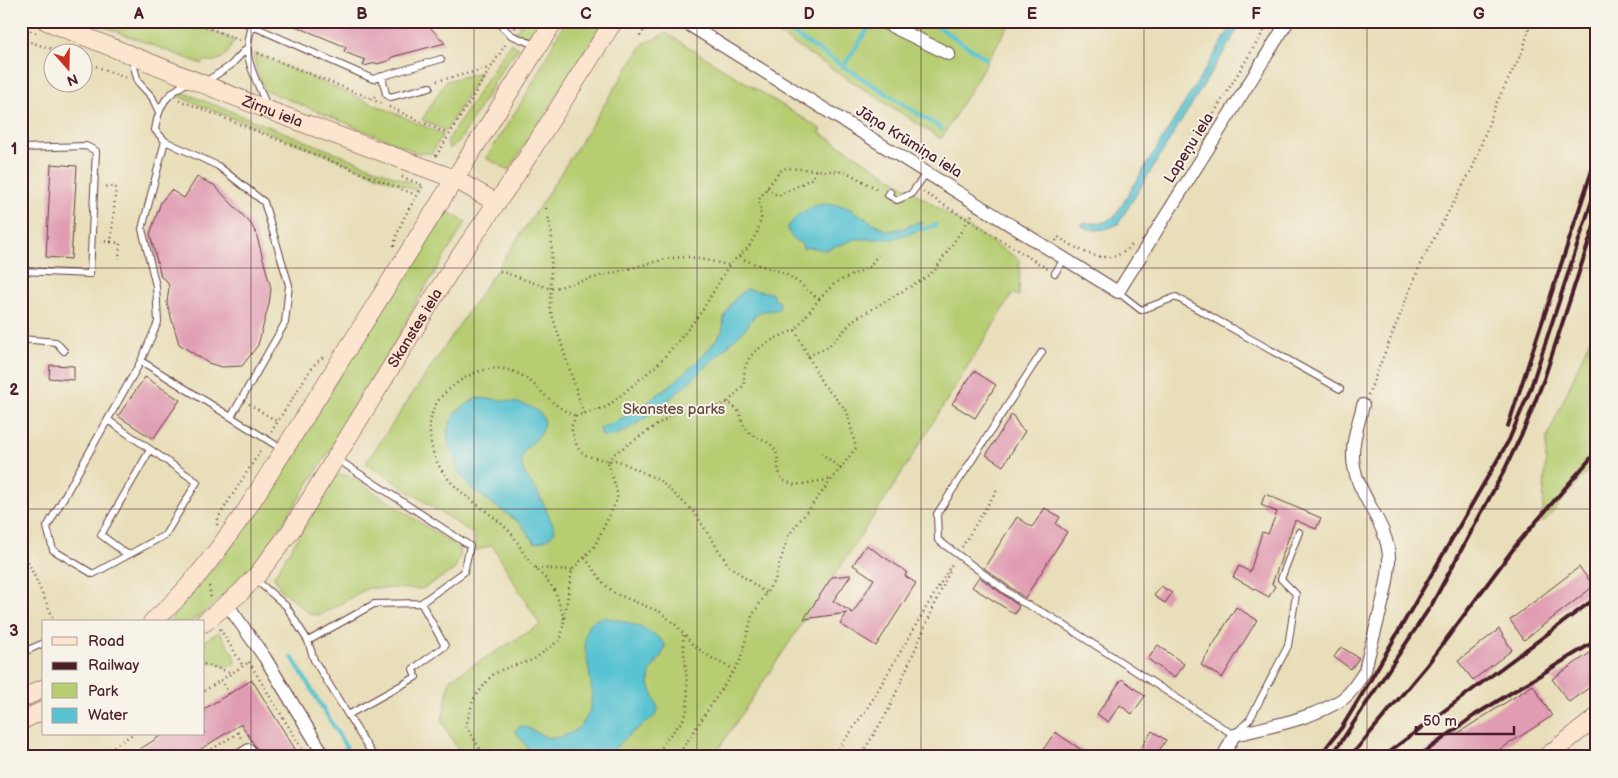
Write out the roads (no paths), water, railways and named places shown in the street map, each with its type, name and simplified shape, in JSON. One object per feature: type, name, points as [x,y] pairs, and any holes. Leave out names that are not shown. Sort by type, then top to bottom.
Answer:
[{"type":"main road","name":"Zirņu iela","points":[[46,21],[268,110],[455,179],[497,203]]},
{"type":"main road","points":[[154,620],[176,600],[203,569],[244,512],[554,21]]},
{"type":"main road","name":"Skanstes iela","points":[[209,619],[254,578],[290,532],[453,266],[497,203],[614,21]]},
{"type":"main road","points":[[21,699],[42,689]]},
{"type":"main road","points":[[21,721],[42,711]]},
{"type":"main road","points":[[1546,757],[1597,717]]},
{"type":"street","name":"Jāņa Krūmiņa iela","points":[[683,21],[1118,292]]},
{"type":"street","points":[[880,21],[949,54]]},
{"type":"street","name":"Lapeņu iela","points":[[1118,292],[1288,21]]},
{"type":"street","points":[[1223,757],[1234,735],[1290,721],[1341,700],[1355,686],[1365,670],[1389,558],[1384,533],[1358,481],[1353,458],[1355,435],[1363,405]]},
{"type":"street","points":[[227,604],[265,658],[325,757]]},
{"type":"street","points":[[238,757],[249,750]]},
{"type":"lane","points":[[499,22],[511,35],[538,46]]},
{"type":"lane","points":[[268,110],[250,66],[247,46],[248,23],[373,79],[441,59]]},
{"type":"lane","points":[[231,417],[285,324],[289,285],[264,202],[218,166],[165,141],[155,130],[158,110],[168,96],[230,66],[247,46]]},
{"type":"lane","points":[[131,55],[138,82],[152,97],[158,110]]},
{"type":"lane","points":[[382,76],[386,94],[390,97],[430,87]]},
{"type":"lane","points":[[108,420],[197,482],[165,535],[92,574],[53,550],[47,527],[141,361],[158,322],[156,286],[142,229],[165,141]]},
{"type":"lane","points":[[21,148],[86,146],[96,151],[90,274],[21,271]]},
{"type":"lane","points":[[889,193],[897,200],[911,194],[927,172]]},
{"type":"lane","points":[[1055,273],[1065,258]]},
{"type":"lane","points":[[1118,292],[1141,310],[1176,296],[1340,389]]},
{"type":"lane","points":[[21,339],[56,342],[64,350]]},
{"type":"lane","points":[[1042,352],[937,514],[938,540],[1020,601],[1050,616],[1234,735],[1250,719],[1288,646],[1296,594],[1281,580],[1299,532]]},
{"type":"lane","points":[[141,361],[284,450]]},
{"type":"lane","points":[[128,555],[101,534],[150,450]]},
{"type":"lane","points":[[308,641],[374,604],[421,603],[464,572],[470,546],[337,458]]},
{"type":"lane","points":[[254,578],[286,606],[308,641],[314,660],[374,757]]},
{"type":"lane","points":[[348,715],[416,677],[413,669],[446,646],[421,603]]},
{"type":"lane","points":[[21,653],[42,643]]},
{"type":"water","points":[[1235,21],[1243,21],[1118,224],[1099,230],[1084,228],[1081,224],[1105,222],[1115,216]]},
{"type":"water","points":[[822,204],[845,206],[887,231],[904,228],[921,221],[921,230],[892,239],[856,239],[825,250],[807,247],[803,249],[802,244],[793,239],[787,229],[793,220],[802,213]]},
{"type":"water","points":[[747,289],[772,293],[774,299],[780,302],[779,309],[762,311],[757,314],[744,330],[696,376],[653,412],[633,426],[615,435],[602,436],[600,428],[615,422],[649,401],[698,360],[722,331],[724,318],[731,305]]},
{"type":"water","points":[[476,398],[508,401],[531,407],[540,413],[544,420],[540,435],[523,454],[522,465],[554,527],[555,531],[544,540],[535,543],[521,524],[472,489],[460,474],[449,446],[447,431],[455,413]]},
{"type":"water","points":[[604,617],[645,629],[665,644],[662,654],[649,675],[650,687],[658,709],[655,716],[625,738],[607,757],[527,757],[527,747],[515,731],[520,726],[544,736],[555,738],[575,731],[586,718],[591,705],[592,691],[585,648],[585,636],[591,622]]},
{"type":"waterway","points":[[773,21],[942,129]]},
{"type":"waterway","points":[[843,67],[873,21]]},
{"type":"waterway","points":[[929,21],[987,59]]},
{"type":"waterway","points":[[921,230],[936,225]]},
{"type":"waterway","points":[[292,657],[352,757]]},
{"type":"railway","points":[[1508,426],[1597,155]]},
{"type":"railway","points":[[1319,757],[1342,727],[1367,686],[1509,440],[1530,390],[1597,185]]},
{"type":"railway","points":[[1331,757],[1432,604],[1504,471],[1525,427],[1544,379],[1597,217]]},
{"type":"railway","points":[[1350,757],[1427,665],[1517,544],[1597,451]]},
{"type":"railway","points":[[1382,757],[1597,597]]},
{"type":"railway","points":[[1418,757],[1475,715],[1597,640]]},
{"type":"park label","name":"Skanstes parks","points":[[674,409]]}]
